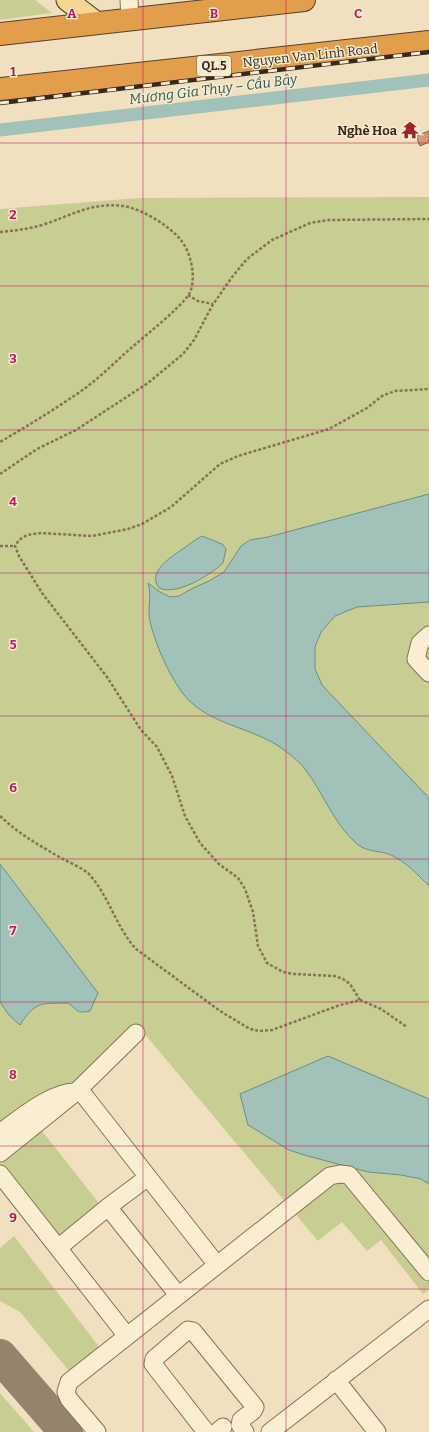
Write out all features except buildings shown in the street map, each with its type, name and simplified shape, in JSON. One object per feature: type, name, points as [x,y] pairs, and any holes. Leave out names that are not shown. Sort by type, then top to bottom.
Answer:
[{"type":"highway","points":[[0,34],[97,23],[130,10],[304,0]]},
{"type":"highway","name":"Nguyen Van Linh Road","points":[[0,89],[429,42]]},
{"type":"main road","points":[[67,0],[97,23]]},
{"type":"lane","points":[[429,635],[420,643],[416,659],[429,673]]},
{"type":"lane","points":[[0,1153],[76,1092],[136,1033]]},
{"type":"lane","points":[[0,1133],[42,1104],[64,1093],[76,1092],[83,1094],[217,1265]]},
{"type":"lane","points":[[0,1174],[127,1336]]},
{"type":"lane","points":[[97,1432],[69,1399],[66,1392],[69,1382],[321,1181],[330,1176],[340,1174],[349,1175],[429,1272]]},
{"type":"lane","points":[[58,1248],[148,1176]]},
{"type":"lane","points":[[108,1207],[178,1295]]},
{"type":"lane","points":[[270,1432],[429,1309]]},
{"type":"lane","points":[[206,1432],[153,1364],[154,1359],[188,1330],[193,1331],[254,1406],[253,1411],[241,1420],[240,1425],[245,1432]]},
{"type":"lane","points":[[336,1380],[376,1432]]},
{"type":"path","points":[[0,232],[42,224],[78,210],[105,206],[124,206],[154,219],[173,231],[183,242],[191,260],[192,275],[188,295],[154,329],[85,388],[0,442]]},
{"type":"path","points":[[0,474],[37,449],[76,430],[148,383],[184,354],[194,340],[213,304],[232,277],[247,259],[272,240],[310,223],[328,220],[429,219]]},
{"type":"path","points":[[188,295],[198,301],[213,304]]},
{"type":"path","points":[[15,546],[19,540],[27,534],[40,533],[92,536],[135,526],[171,508],[220,464],[238,456],[329,429],[367,408],[382,396],[395,391],[429,389]]},
{"type":"path","points":[[0,546],[15,546]]},
{"type":"path","points":[[15,546],[19,556],[42,593],[107,677],[141,730],[157,747],[172,776],[185,816],[200,843],[219,864],[238,878],[245,889],[253,912],[258,946],[266,963],[283,972],[339,978],[350,984],[360,1000],[381,1009],[407,1027]]},
{"type":"path","points":[[0,816],[11,827],[31,841],[88,873],[99,887],[127,938],[136,949],[220,1011],[250,1029],[259,1031],[272,1030],[340,1005],[360,1000]]},
{"type":"green space","points":[[0,0],[35,0],[52,13],[0,20]]},
{"type":"green space","points":[[429,197],[429,1289],[423,1294],[381,1240],[367,1251],[342,1222],[318,1241],[138,1026],[73,1088],[0,1126],[0,209],[139,198]]},
{"type":"green space","points":[[39,1127],[102,1207],[61,1240],[0,1163],[0,1159]]},
{"type":"green space","points":[[14,1236],[100,1348],[70,1372],[20,1312],[0,1301],[0,1248]]},
{"type":"green space","points":[[0,1393],[34,1432],[0,1432]]},
{"type":"water","points":[[429,494],[429,602],[357,607],[335,616],[321,632],[315,647],[315,669],[322,685],[429,798],[429,886],[402,861],[387,853],[365,849],[357,844],[341,827],[312,779],[297,760],[268,740],[214,718],[191,702],[181,691],[171,675],[155,640],[149,617],[150,593],[148,583],[170,597],[179,596],[224,572],[241,546],[250,540],[268,537]]},
{"type":"water","points":[[202,536],[222,544],[226,549],[223,563],[202,578],[184,587],[166,590],[159,588],[156,582],[156,576],[161,566],[171,557]]},
{"type":"water","points":[[0,864],[98,993],[90,1011],[80,1012],[68,1003],[40,1005],[30,1011],[20,1025],[9,1015],[0,1002]]},
{"type":"water","points":[[328,1056],[429,1099],[429,1184],[421,1179],[401,1175],[368,1172],[304,1155],[289,1150],[248,1125],[240,1094]]},
{"type":"waterway","name":"Mương Gia Thụy – Cầu Bây","points":[[0,130],[429,80]]},
{"type":"taxiway","points":[[0,1356],[66,1432]]},
{"type":"railway","points":[[0,103],[429,52]]},
{"type":"place","name":"Nghè Hoa","points":[[410,130]]}]
